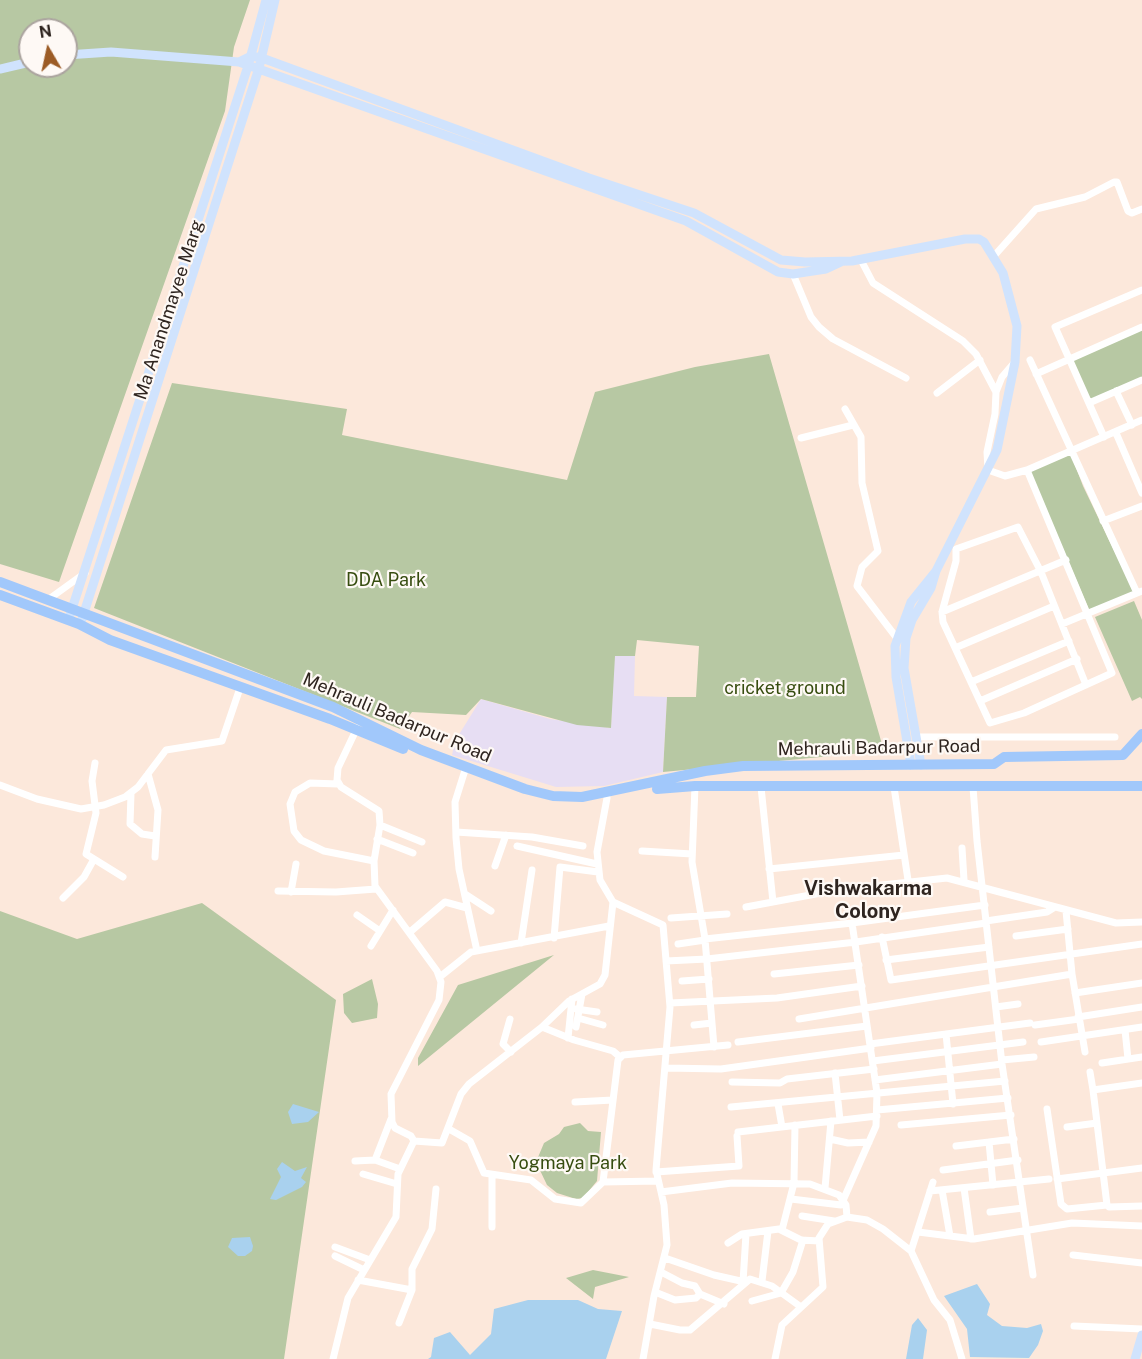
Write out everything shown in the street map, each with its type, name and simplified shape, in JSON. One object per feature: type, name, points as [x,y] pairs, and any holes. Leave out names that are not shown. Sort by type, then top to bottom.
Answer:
[{"type":"main road","name":"Mehrauli Badarpur Road","points":[[0,582],[333,707],[359,726]]},
{"type":"main road","name":"Mehrauli Badarpur Road","points":[[0,595],[79,624],[110,640],[240,687],[359,726],[465,770],[551,801],[570,804],[607,798],[743,766],[994,764],[1004,757],[1123,755],[1142,734]]},
{"type":"main road","name":"Mehrauli Badarpur Road","points":[[465,770],[539,794],[568,798],[678,782],[695,786],[761,787],[1142,786]]},
{"type":"street","points":[[244,64],[251,56],[266,0]]},
{"type":"street","name":"Ma Anandmayee Marg","points":[[79,624],[85,613],[260,68],[275,0]]},
{"type":"street","points":[[78,54],[111,52],[244,64],[260,68],[686,221],[778,272],[793,274],[826,269],[842,262]]},
{"type":"street","points":[[251,56],[262,58],[578,175],[694,213],[781,260],[794,262],[861,260],[965,239],[979,239],[994,256],[1003,273],[1017,326],[1014,363],[1001,435],[988,470],[936,571],[931,588],[912,620],[905,645],[907,688],[918,737],[916,765]]},
{"type":"street","name":"Ma Anandmayee Marg","points":[[68,620],[85,573],[244,64]]},
{"type":"street","points":[[0,69],[18,65]]},
{"type":"street","points":[[994,256],[1036,208],[1085,197],[1114,182],[1117,183],[1130,213],[1142,210]]},
{"type":"street","points":[[861,260],[873,283],[963,341],[980,360],[996,392]]},
{"type":"street","points":[[793,274],[811,317],[819,327],[833,339],[906,378]]},
{"type":"street","points":[[1104,437],[1055,330],[1056,326],[1141,292]]},
{"type":"street","points":[[1036,374],[1142,327]]},
{"type":"street","points":[[936,393],[980,360]]},
{"type":"street","points":[[1030,360],[1073,449],[1103,521],[1139,592],[1090,615],[1062,624]]},
{"type":"street","points":[[988,470],[987,452],[995,414],[996,392],[1002,377],[1014,363]]},
{"type":"street","points":[[1089,403],[1142,380]]},
{"type":"street","points":[[1116,391],[1132,425]]},
{"type":"street","points":[[845,408],[861,437],[862,483],[878,551],[862,567],[857,586],[896,637]]},
{"type":"street","points":[[988,470],[1005,476],[1027,470],[1142,420]]},
{"type":"street","points":[[801,438],[853,425]]},
{"type":"street","points":[[1116,433],[1142,493]]},
{"type":"street","points":[[990,723],[1021,714],[1113,672],[1027,470]]},
{"type":"street","points":[[1103,521],[1142,506]]},
{"type":"street","points":[[988,738],[990,723],[943,622],[942,612],[956,561],[957,549],[1018,527],[1041,572],[1086,685]]},
{"type":"street","points":[[942,612],[1066,560]]},
{"type":"street","points":[[916,765],[895,667],[896,637],[911,602],[936,571]]},
{"type":"street","points":[[49,599],[85,573]]},
{"type":"street","points":[[955,648],[1054,606]]},
{"type":"street","points":[[971,682],[1069,641]]},
{"type":"street","points":[[980,701],[1077,659]]},
{"type":"street","points":[[0,785],[74,808],[94,807],[131,794],[166,750],[222,741],[240,687]]},
{"type":"street","points":[[338,784],[338,768],[359,726]]},
{"type":"street","points":[[918,737],[1114,737]]},
{"type":"street","points":[[94,763],[96,813],[86,854],[123,877]]},
{"type":"street","points":[[465,770],[455,802],[457,855],[477,951]]},
{"type":"street","points":[[148,774],[158,810],[155,857]]},
{"type":"street","points":[[374,861],[324,851],[302,840],[294,831],[290,804],[295,792],[310,783],[338,784],[378,808],[380,825],[374,861],[376,889],[441,976],[439,1000],[391,1094],[391,1119],[365,1175],[397,1184]]},
{"type":"street","points":[[695,786],[692,854],[705,939],[714,1047]]},
{"type":"street","points":[[973,786],[988,947],[1002,1062],[1033,1275]]},
{"type":"street","points":[[761,787],[772,902]]},
{"type":"street","points":[[894,787],[908,880]]},
{"type":"street","points":[[131,794],[130,824],[142,834],[155,836]]},
{"type":"street","points":[[607,798],[597,852],[598,868],[604,888],[614,902],[663,925],[670,1003],[656,1172],[668,1231],[665,1258],[655,1292],[643,1359]]},
{"type":"street","points":[[380,825],[422,842]]},
{"type":"street","points":[[456,832],[541,838],[583,846]]},
{"type":"street","points":[[495,866],[506,835]]},
{"type":"street","points":[[377,839],[413,853]]},
{"type":"street","points":[[517,846],[549,851],[598,868]]},
{"type":"street","points":[[962,848],[964,880]]},
{"type":"street","points":[[642,851],[692,854]]},
{"type":"street","points":[[769,869],[904,855]]},
{"type":"street","points":[[63,898],[84,877],[94,860]]},
{"type":"street","points":[[291,892],[296,864]]},
{"type":"street","points":[[554,938],[560,867],[598,868]]},
{"type":"street","points":[[521,943],[532,870]]},
{"type":"street","points":[[746,907],[908,880],[940,878],[964,880],[1066,911],[1116,923],[1142,922]]},
{"type":"street","points":[[278,891],[376,889]]},
{"type":"street","points":[[465,894],[491,911]]},
{"type":"street","points":[[410,932],[445,902],[467,908]]},
{"type":"street","points":[[414,1141],[441,1144],[465,1089],[572,999],[596,988],[604,979],[609,926],[614,902]]},
{"type":"street","points":[[678,944],[985,904]]},
{"type":"street","points":[[666,961],[706,959],[856,942],[1047,912],[1055,907]]},
{"type":"street","points":[[371,946],[393,910]]},
{"type":"street","points":[[1066,911],[1072,974],[1085,1052]]},
{"type":"street","points":[[671,918],[727,914]]},
{"type":"street","points":[[357,915],[381,931]]},
{"type":"street","points":[[847,1217],[845,1202],[869,1142],[877,1113],[871,1046],[852,923]]},
{"type":"street","points":[[441,976],[462,957],[477,951],[609,926]]},
{"type":"street","points":[[1016,936],[1068,929]]},
{"type":"street","points":[[882,937],[891,980],[1070,952],[1142,944]]},
{"type":"street","points":[[886,960],[988,947]]},
{"type":"street","points":[[774,974],[859,965]]},
{"type":"street","points":[[799,1018],[1072,974]]},
{"type":"street","points":[[682,981],[709,979]]},
{"type":"street","points":[[1075,993],[1142,983]]},
{"type":"street","points":[[670,1003],[777,998],[862,986]]},
{"type":"street","points":[[576,1027],[582,994]]},
{"type":"street","points":[[568,1038],[572,999]]},
{"type":"street","points":[[996,1007],[1018,1004]]},
{"type":"street","points":[[666,1068],[721,1069],[946,1034],[1078,1018],[1142,1007]]},
{"type":"street","points":[[571,1008],[597,1012]]},
{"type":"street","points":[[578,1018],[603,1025]]},
{"type":"street","points":[[510,1019],[503,1044],[511,1052]]},
{"type":"street","points":[[694,1025],[712,1023]]},
{"type":"street","points":[[542,1026],[568,1038],[613,1051],[620,1057],[728,1045]]},
{"type":"street","points":[[738,1042],[867,1026]]},
{"type":"street","points":[[1041,1042],[1142,1027]]},
{"type":"street","points":[[1125,1030],[1128,1059]]},
{"type":"street","points":[[946,1034],[953,1104]]},
{"type":"street","points":[[732,1082],[780,1083],[787,1078],[835,1073],[1023,1041]]},
{"type":"street","points":[[449,1129],[468,1139],[483,1172],[531,1180],[555,1199],[575,1203],[584,1201],[603,1182],[620,1057]]},
{"type":"street","points":[[875,1080],[1034,1057]]},
{"type":"street","points":[[1102,1063],[1142,1057]]},
{"type":"street","points":[[1090,1072],[1107,1205]]},
{"type":"street","points":[[835,1073],[840,1120]]},
{"type":"street","points":[[731,1107],[838,1099],[1005,1081]]},
{"type":"street","points":[[1093,1090],[1142,1083]]},
{"type":"street","points":[[741,1183],[737,1134],[877,1113],[1008,1098]]},
{"type":"street","points":[[575,1102],[613,1101]]},
{"type":"street","points":[[778,1104],[782,1127]]},
{"type":"street","points":[[1047,1108],[1053,1179],[1064,1208],[1107,1205],[1109,1207],[1142,1206]]},
{"type":"street","points":[[902,1125],[1011,1115]]},
{"type":"street","points":[[391,1119],[395,1128],[411,1136],[414,1141]]},
{"type":"street","points":[[825,1188],[831,1121]]},
{"type":"street","points":[[1067,1127],[1097,1123]]},
{"type":"street","points":[[782,1230],[794,1183],[795,1125]]},
{"type":"street","points":[[830,1139],[848,1143],[869,1142]]},
{"type":"street","points":[[956,1146],[1014,1139]]},
{"type":"street","points":[[333,1359],[344,1309],[358,1280],[396,1218],[400,1169],[414,1141]]},
{"type":"street","points":[[989,1142],[993,1185]]},
{"type":"street","points":[[355,1161],[373,1160],[400,1169]]},
{"type":"street","points":[[943,1170],[1018,1160]]},
{"type":"street","points":[[656,1172],[739,1166]]},
{"type":"street","points":[[930,1191],[1142,1168]]},
{"type":"street","points":[[492,1175],[492,1227]]},
{"type":"street","points":[[603,1182],[658,1181]]},
{"type":"street","points":[[911,1251],[933,1182]]},
{"type":"street","points":[[661,1192],[741,1183],[815,1184],[839,1195],[845,1202]]},
{"type":"street","points":[[964,1188],[970,1239]]},
{"type":"street","points":[[399,1323],[412,1290],[412,1269],[432,1228],[436,1189]]},
{"type":"street","points":[[942,1190],[950,1236]]},
{"type":"street","points":[[791,1198],[839,1206],[845,1202]]},
{"type":"street","points":[[990,1212],[1023,1208]]},
{"type":"street","points":[[802,1216],[834,1221]]},
{"type":"street","points":[[775,1359],[782,1325],[823,1287],[819,1241],[824,1228],[834,1221],[847,1217],[867,1220],[883,1229],[911,1251],[934,1300],[950,1320],[962,1359]]},
{"type":"street","points":[[918,1232],[970,1239],[1072,1223],[1142,1226]]},
{"type":"street","points":[[728,1243],[746,1234],[782,1230],[803,1240],[819,1241]]},
{"type":"street","points":[[762,1281],[768,1231]]},
{"type":"street","points":[[744,1282],[746,1234]]},
{"type":"street","points":[[752,1301],[781,1293],[793,1272],[803,1240]]},
{"type":"street","points":[[335,1247],[370,1260]]},
{"type":"street","points":[[1073,1255],[1142,1263]]},
{"type":"street","points":[[335,1256],[364,1270]]},
{"type":"street","points":[[665,1258],[714,1275],[744,1282]]},
{"type":"street","points":[[661,1272],[682,1283],[695,1286],[700,1294],[724,1304]]},
{"type":"street","points":[[650,1324],[687,1331],[724,1304],[744,1282],[750,1279],[762,1281],[801,1307]]},
{"type":"street","points":[[358,1280],[412,1290]]},
{"type":"street","points":[[655,1292],[675,1300],[696,1298],[700,1294]]},
{"type":"street","points":[[1074,1326],[1142,1329]]},
{"type":"street","points":[[1135,1359],[1142,1335]]},
{"type":"shaded area","points":[[614,656],[635,656],[634,696],[667,697],[663,772],[604,786],[556,787],[452,755],[455,741],[481,699],[550,719],[611,728]]},
{"type":"green space","points":[[0,0],[250,0],[234,47],[225,111],[59,582],[0,564]]},
{"type":"green space","points":[[1142,330],[1142,382],[1092,404],[1072,361]]},
{"type":"green space","name":"DDA Park","points":[[769,354],[884,751],[663,772],[667,697],[696,697],[699,646],[637,640],[635,656],[615,656],[611,728],[577,725],[481,699],[466,715],[412,712],[400,729],[94,608],[172,383],[347,409],[342,435],[567,480],[595,392],[695,367]]},
{"type":"green space","points":[[1070,452],[1083,486],[1134,592],[1090,612],[1030,471]]},
{"type":"green space","points":[[1134,601],[1142,620],[1142,699],[1140,697],[1132,701],[1095,617]]},
{"type":"green space","points":[[202,903],[336,1000],[284,1359],[0,1359],[0,911],[77,939]]},
{"type":"green space","points":[[554,955],[418,1066],[418,1058],[458,985]]},
{"type":"green space","points":[[372,979],[378,1004],[377,1018],[352,1023],[344,1013],[343,994]]},
{"type":"green space","name":"Yogmaya Park","points":[[580,1123],[588,1131],[601,1132],[597,1181],[583,1198],[576,1199],[557,1193],[547,1185],[536,1162],[544,1143],[559,1134],[564,1127]]},
{"type":"green space","points":[[593,1270],[629,1277],[595,1287],[593,1299],[566,1278]]},
{"type":"water","points":[[293,1104],[319,1112],[308,1122],[292,1124],[288,1112]]},
{"type":"water","points":[[282,1162],[295,1171],[307,1167],[301,1178],[306,1182],[302,1187],[276,1200],[270,1199],[281,1177],[277,1169]]},
{"type":"water","points":[[250,1237],[252,1251],[245,1256],[238,1256],[228,1247],[232,1238]]},
{"type":"water","points":[[977,1284],[990,1304],[987,1315],[1002,1326],[1027,1328],[1041,1324],[1043,1331],[1038,1345],[1029,1358],[970,1357],[967,1329],[944,1296]]},
{"type":"water","points":[[528,1300],[578,1300],[598,1309],[622,1311],[606,1359],[428,1359],[431,1357],[434,1338],[450,1332],[470,1355],[491,1334],[494,1309]]},
{"type":"water","points":[[918,1318],[927,1330],[923,1359],[906,1359],[912,1325]]},
{"type":"district","name":"Vishwakarma Colony","points":[[868,900]]},
{"type":"park label","name":"cricket ground","points":[[785,688]]}]
